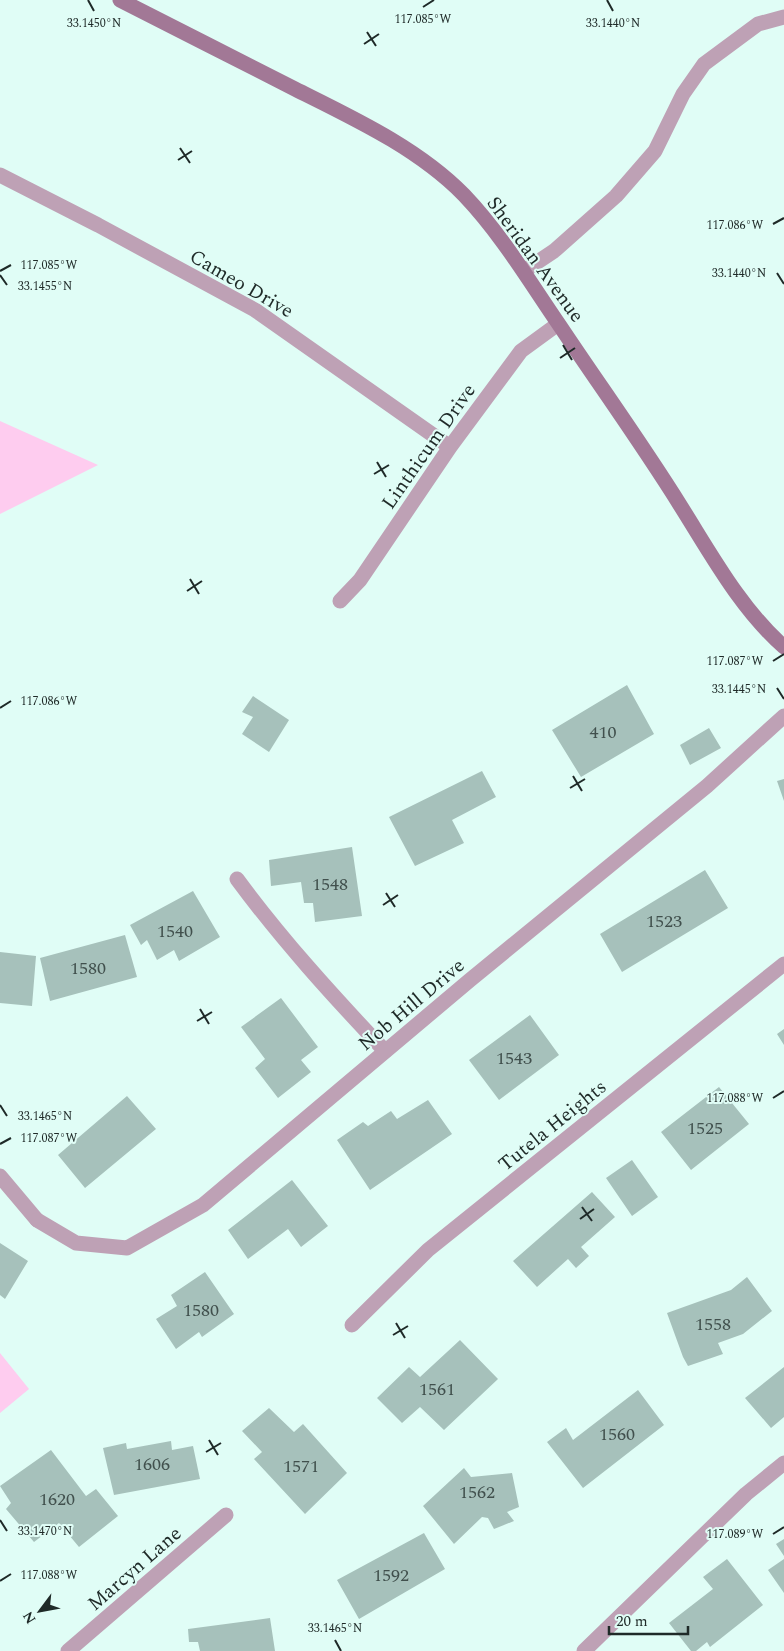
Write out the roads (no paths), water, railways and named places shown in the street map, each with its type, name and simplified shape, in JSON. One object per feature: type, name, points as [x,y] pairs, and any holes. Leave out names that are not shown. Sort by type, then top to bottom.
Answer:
[{"type":"street","name":"Sheridan Avenue","points":[[120,0],[343,113],[417,156],[463,194],[502,240],[524,271],[657,469],[736,591],[760,624],[784,648]]},
{"type":"street","points":[[524,271],[554,251],[616,196],[655,151],[682,94],[704,64],[758,24],[784,17]]},
{"type":"street","name":"Cameo Drive","points":[[0,175],[256,310],[450,447]]},
{"type":"street","name":"Linthicum Drive","points":[[340,601],[360,580],[450,447],[521,351],[558,324]]},
{"type":"street","name":"Nob Hill Drive","points":[[0,1176],[38,1220],[76,1243],[127,1248],[203,1205],[707,786],[784,716]]},
{"type":"street","points":[[237,879],[258,907],[334,997],[385,1052]]},
{"type":"street","name":"Tutela Heights","points":[[352,1325],[428,1250],[784,964]]},
{"type":"street","points":[[584,1651],[746,1494],[784,1463]]},
{"type":"street","name":"Marcyn Lane","points":[[68,1651],[226,1515]]}]
